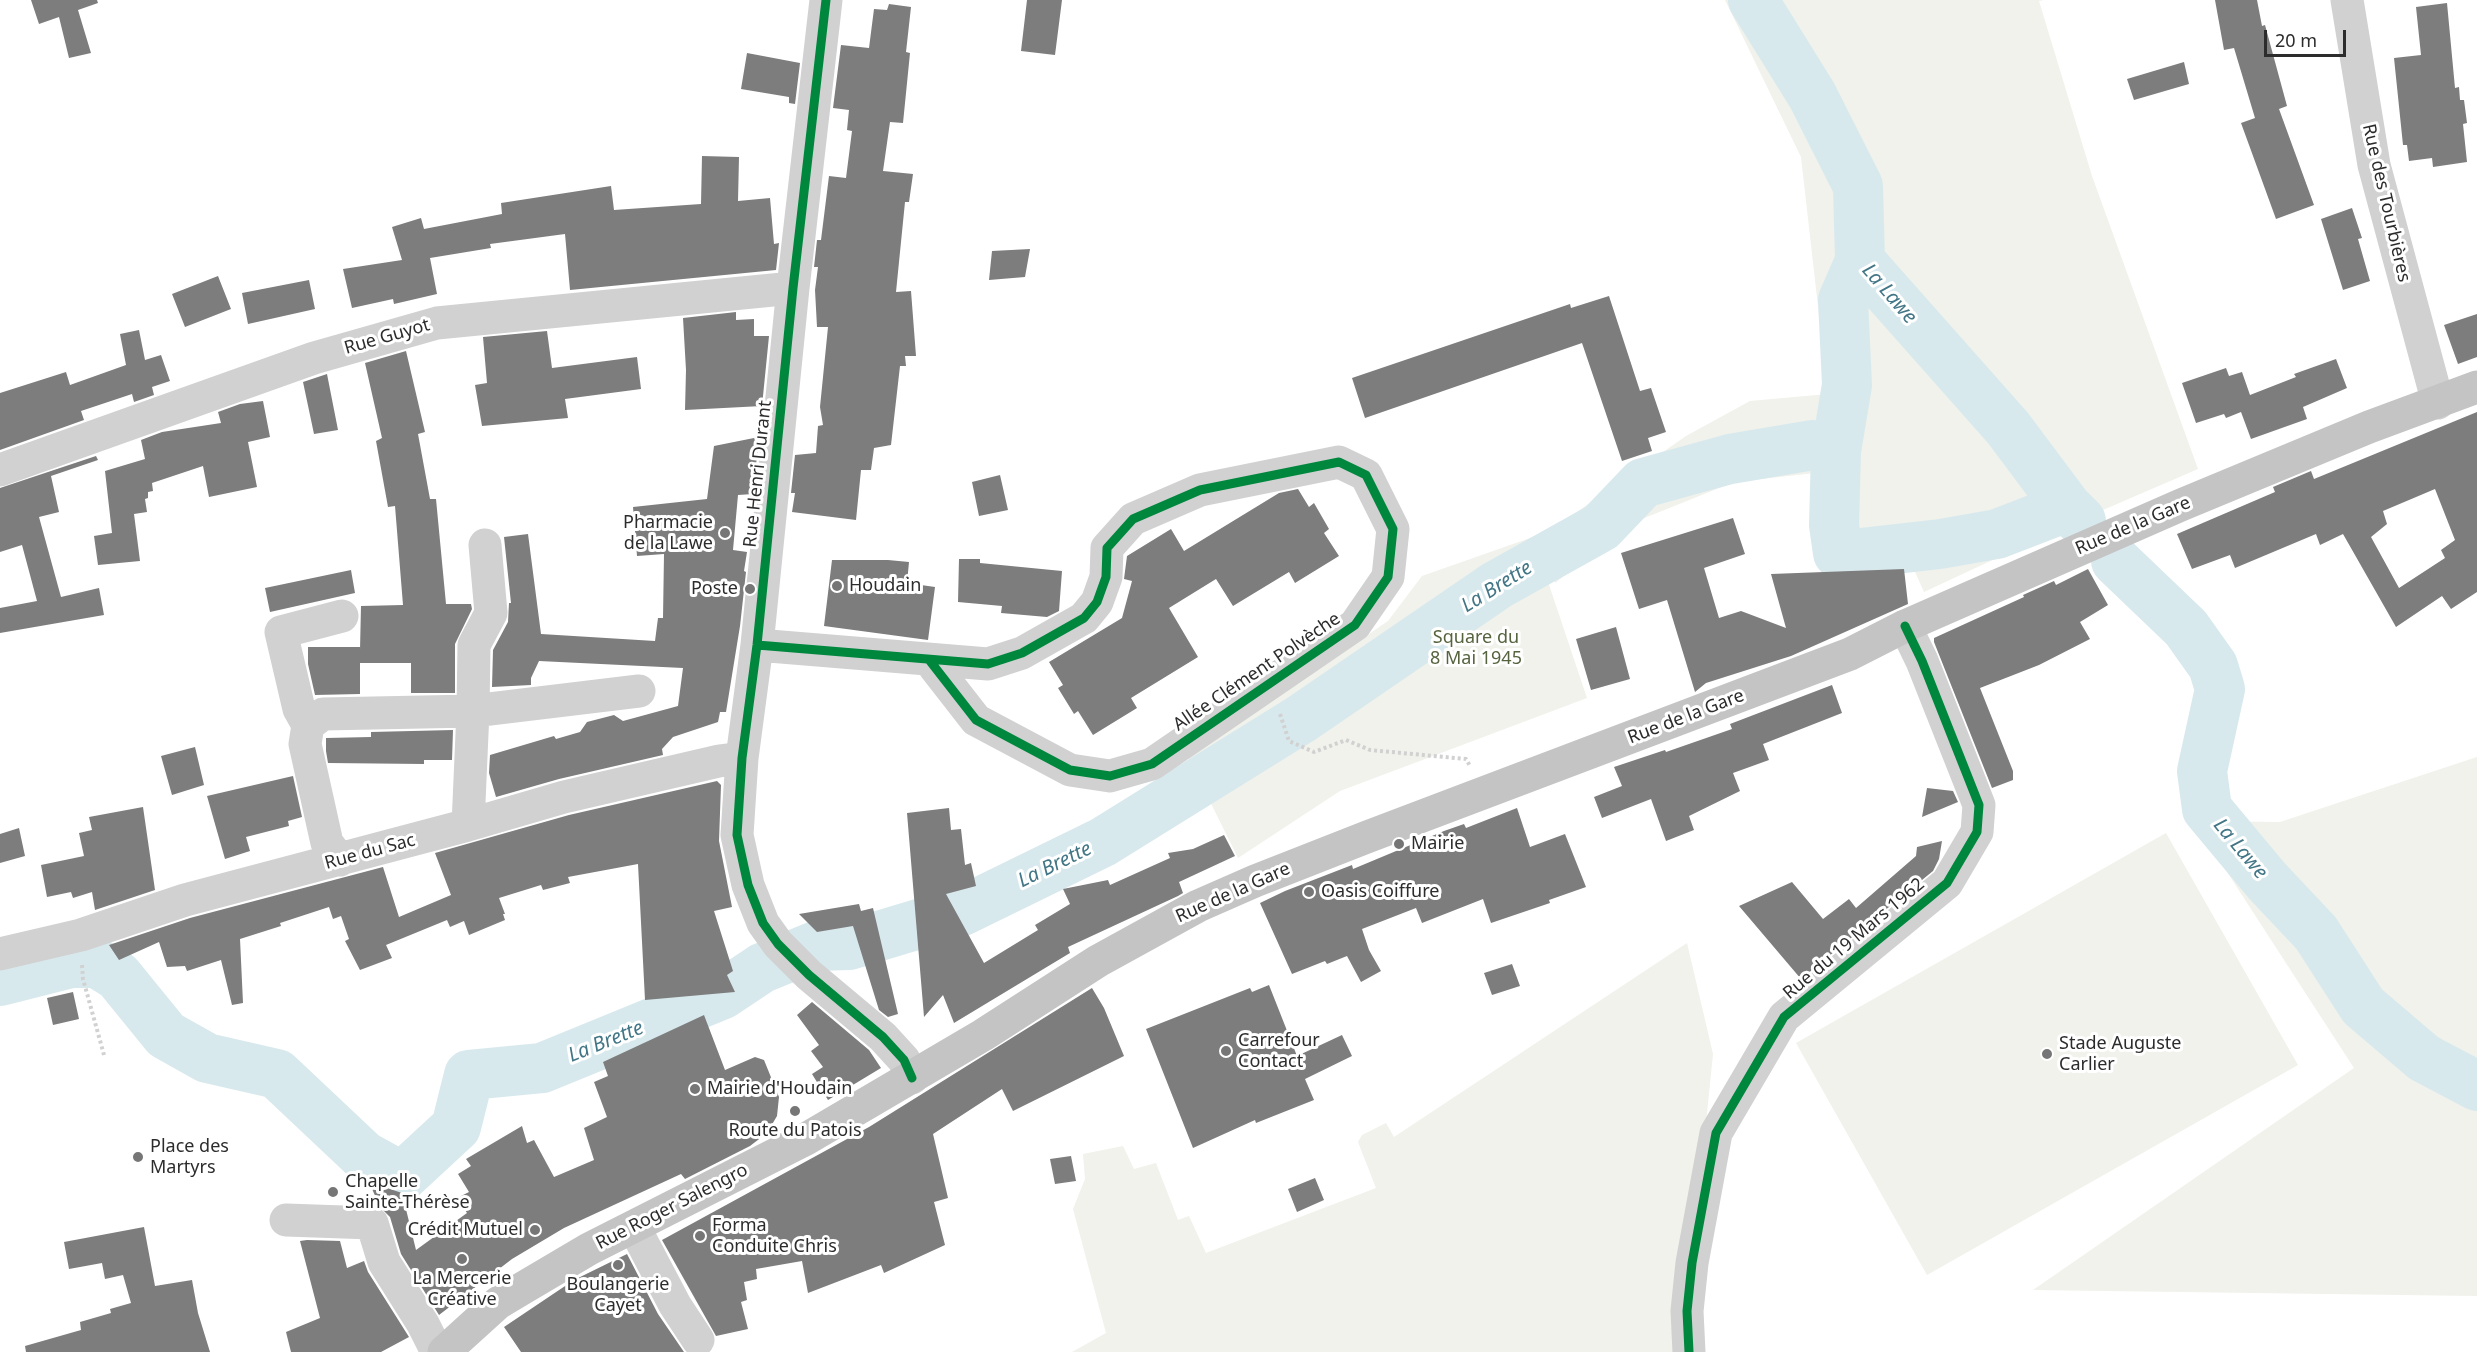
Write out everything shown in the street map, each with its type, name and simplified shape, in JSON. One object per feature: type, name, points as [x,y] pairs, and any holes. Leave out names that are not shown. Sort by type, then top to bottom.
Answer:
[{"type":"main road","name":"Rue de la Gare","points":[[912,1078],[1098,961],[1198,906],[1274,874],[1850,654],[1905,626],[2181,505],[2369,427],[2477,387]]},
{"type":"main road","name":"Rue Roger Salengro","points":[[444,1352],[498,1303],[589,1249],[806,1139],[912,1078]]},
{"type":"street","name":"Rue Henri Durant","points":[[826,0],[793,288],[757,645],[742,758],[737,835],[748,885],[763,923],[789,955],[883,1037],[904,1060],[912,1078]]},
{"type":"street","name":"Rue des Tourbières","points":[[2346,0],[2374,165],[2438,403]]},
{"type":"street","name":"Rue Guyot","points":[[0,470],[314,358],[436,322],[793,288]]},
{"type":"street","name":"Allée Clément Polvèche","points":[[757,645],[988,664],[1022,653],[1084,618],[1097,602],[1106,577],[1107,548],[1132,519],[1200,490],[1339,462],[1366,476],[1393,529],[1388,577],[1355,625],[1152,764],[1110,776],[1070,770],[976,720],[930,661]]},
{"type":"street","points":[[468,825],[474,711],[474,645],[491,613],[485,545]]},
{"type":"street","points":[[340,860],[327,843],[305,744],[308,725],[299,709],[281,632],[342,616]]},
{"type":"street","name":"Rue du 19 Mars 1962","points":[[1689,1352],[1687,1311],[1692,1263],[1716,1133],[1784,1017],[1947,883],[1977,832],[1979,805],[1922,661],[1905,626]]},
{"type":"street","points":[[308,725],[323,714],[474,711],[639,692]]},
{"type":"street","name":"Rue du Sac","points":[[0,954],[81,935],[185,900],[340,860],[564,797],[719,761],[742,758]]},
{"type":"street","points":[[286,1220],[372,1223],[384,1262],[423,1324],[437,1352]]},
{"type":"street","points":[[634,1227],[675,1305],[698,1340]]},
{"type":"path","points":[[1278,710],[1289,741],[1314,752],[1346,740],[1370,750],[1466,759],[1487,792]]},
{"type":"path","points":[[83,979],[104,1055]]},
{"type":"green space","points":[[1725,0],[2044,0],[2039,1],[2092,176],[2198,469],[2059,529],[1924,592],[1908,556],[1828,561],[1824,472],[1734,482],[1627,525],[1555,583],[1548,532],[1686,436],[1750,401],[1828,394],[1801,157]]},
{"type":"green space","name":"Square du 8 Mai 1945","points":[[1533,537],[1587,698],[1340,791],[1238,858],[1188,757],[1388,621],[1422,576]]},
{"type":"green space","points":[[2477,757],[2477,1296],[2033,1290],[2354,1068],[2194,821],[2280,822]]},
{"type":"green space","name":"Stade Auguste Carlier","points":[[2166,833],[2298,1065],[1927,1275],[1796,1043]]},
{"type":"green space","points":[[1687,943],[1713,1054],[1687,1311],[1689,1352],[1072,1352],[1106,1333],[1073,1209],[1085,1179],[1083,1154],[1123,1146],[1134,1169],[1156,1163],[1178,1220],[1189,1216],[1206,1253],[1376,1188],[1358,1142],[1362,1135],[1386,1123],[1394,1137]]},
{"type":"building","points":[[31,0],[97,0],[98,3],[78,10],[91,53],[69,58],[59,17],[39,24]]},
{"type":"building","points":[[1027,0],[1062,0],[1055,55],[1021,51]]},
{"type":"building","points":[[2215,0],[2257,0],[2262,26],[2265,25],[2287,106],[2279,109],[2314,205],[2276,219],[2241,123],[2255,118],[2234,48],[2224,50]]},
{"type":"building","points":[[2447,3],[2455,88],[2459,87],[2460,100],[2464,100],[2467,123],[2463,124],[2467,162],[2433,167],[2432,158],[2409,161],[2407,145],[2403,145],[2394,58],[2421,55],[2416,7]]},
{"type":"building","points":[[889,4],[911,7],[906,52],[910,53],[903,123],[890,122],[883,171],[913,174],[909,202],[905,202],[896,292],[911,291],[916,356],[905,356],[906,366],[900,366],[891,445],[874,448],[871,470],[861,470],[856,520],[792,512],[795,493],[791,493],[795,455],[816,453],[818,426],[823,425],[820,407],[828,327],[817,327],[815,290],[818,267],[814,267],[817,240],[821,240],[829,176],[846,178],[852,131],[847,130],[849,110],[833,108],[841,45],[869,48],[874,9],[887,10]]},
{"type":"building","points":[[747,53],[800,63],[795,104],[789,103],[789,97],[741,89]]},
{"type":"building","points":[[2184,62],[2189,84],[2134,100],[2127,79]]},
{"type":"building","points":[[702,156],[739,157],[738,201],[770,198],[774,244],[779,243],[776,270],[570,290],[565,234],[490,244],[491,248],[430,258],[437,294],[394,304],[393,299],[352,308],[343,269],[402,260],[392,227],[421,218],[424,229],[502,214],[501,203],[611,186],[614,210],[701,204]]},
{"type":"building","points":[[2352,208],[2362,238],[2358,239],[2370,281],[2343,290],[2321,219]]},
{"type":"building","points":[[1030,249],[1025,277],[989,280],[992,251]]},
{"type":"building","points":[[218,276],[231,309],[185,327],[172,294]]},
{"type":"building","points":[[309,280],[315,309],[248,324],[242,293]]},
{"type":"building","points":[[1609,296],[1640,391],[1651,388],[1666,432],[1648,438],[1652,451],[1622,461],[1582,343],[1365,418],[1352,378],[1570,304],[1571,308]]},
{"type":"building","points":[[736,312],[736,320],[754,319],[754,336],[769,336],[762,406],[685,410],[686,370],[683,318]]},
{"type":"building","points":[[2477,314],[2477,357],[2458,364],[2444,325]]},
{"type":"building","points":[[139,330],[145,360],[161,355],[170,381],[152,387],[154,395],[134,402],[132,394],[81,411],[84,420],[0,450],[0,393],[66,372],[70,385],[126,365],[120,334]]},
{"type":"building","points":[[547,331],[552,368],[637,357],[641,389],[565,399],[568,418],[482,426],[475,385],[487,383],[483,337]]},
{"type":"building","points":[[406,351],[425,432],[418,434],[430,499],[436,499],[446,604],[471,604],[472,609],[455,644],[455,693],[411,693],[411,663],[360,663],[360,694],[315,695],[308,664],[308,647],[360,647],[360,650],[361,606],[403,605],[395,506],[388,507],[376,441],[382,438],[365,363]]},
{"type":"building","points":[[2336,359],[2347,388],[2303,407],[2307,419],[2251,439],[2241,412],[2226,418],[2224,414],[2196,423],[2182,383],[2226,368],[2229,376],[2242,372],[2250,395],[2296,377],[2294,374]]},
{"type":"building","points":[[327,374],[338,430],[314,434],[303,382]]},
{"type":"building","points":[[263,401],[270,437],[248,442],[257,487],[209,497],[203,466],[152,483],[153,491],[148,492],[148,498],[145,499],[147,512],[134,514],[140,561],[98,565],[94,536],[112,533],[105,471],[145,459],[141,440],[162,432],[221,423],[218,412],[240,404]]},
{"type":"building","points":[[2477,412],[2477,592],[2451,609],[2442,596],[2396,627],[2343,534],[2320,545],[2316,534],[2235,568],[2230,555],[2192,569],[2177,534],[2275,492],[2273,487],[2311,471],[2314,479]],"holes":[[[2435,489],[2455,540],[2441,550],[2445,558],[2399,588],[2371,537],[2387,524],[2383,511]]]},
{"type":"building","points":[[759,437],[753,494],[738,495],[733,550],[747,552],[744,571],[746,572],[726,712],[720,712],[718,722],[673,737],[662,749],[663,755],[559,779],[496,797],[489,773],[490,755],[554,736],[556,739],[580,732],[587,722],[614,715],[623,721],[678,706],[683,668],[539,661],[531,678],[531,685],[492,687],[493,650],[508,622],[509,603],[511,603],[504,537],[528,534],[541,634],[655,641],[658,618],[663,618],[664,554],[637,556],[633,507],[707,499],[714,446]]},
{"type":"building","points":[[96,456],[98,460],[51,476],[59,512],[39,517],[61,597],[99,588],[104,615],[0,633],[0,608],[37,601],[22,545],[0,552],[0,488]]},
{"type":"building","points":[[1000,475],[1008,510],[979,516],[972,482]]},
{"type":"building","points":[[1298,489],[1309,507],[1314,503],[1329,529],[1324,533],[1339,556],[1295,583],[1289,572],[1233,606],[1216,579],[1169,608],[1198,657],[1131,698],[1137,708],[1093,735],[1078,711],[1074,714],[1058,688],[1063,685],[1049,662],[1122,618],[1132,581],[1124,579],[1127,556],[1171,529],[1184,551],[1279,493]]},
{"type":"building","points":[[1733,518],[1745,554],[1704,568],[1719,618],[1741,611],[1786,628],[1771,574],[1904,569],[1908,604],[1791,656],[1706,683],[1695,692],[1667,600],[1639,609],[1621,553]]},
{"type":"building","points":[[959,559],[980,559],[980,563],[1062,571],[1059,611],[1047,617],[1001,613],[1002,606],[958,602]]},
{"type":"building","points":[[832,560],[909,562],[907,583],[935,587],[928,640],[824,626]]},
{"type":"building","points":[[2088,569],[2108,605],[2080,622],[2090,639],[2039,665],[1980,688],[2013,771],[2013,780],[1992,788],[1934,638],[2054,581],[2056,585]]},
{"type":"building","points":[[351,570],[355,593],[270,612],[265,588]]},
{"type":"building","points":[[1616,627],[1630,679],[1591,690],[1576,639]]},
{"type":"building","points":[[1832,685],[1842,713],[1763,744],[1769,760],[1733,773],[1740,791],[1689,816],[1694,830],[1666,841],[1651,799],[1602,818],[1594,797],[1622,786],[1614,767],[1732,729],[1730,724]]},
{"type":"building","points":[[453,730],[452,760],[424,760],[424,764],[328,763],[326,738],[371,737],[371,732]]},
{"type":"building","points":[[195,747],[204,785],[172,795],[161,756]]},
{"type":"building","points":[[293,776],[302,817],[288,821],[289,826],[246,837],[250,851],[225,859],[207,796]]},
{"type":"building","points":[[717,781],[721,785],[719,841],[732,907],[714,911],[733,971],[727,975],[735,992],[645,1000],[638,864],[568,877],[570,883],[543,890],[541,885],[499,898],[505,920],[469,935],[464,921],[450,927],[447,920],[386,945],[392,958],[360,970],[345,941],[349,939],[341,916],[333,919],[329,907],[280,923],[281,926],[240,939],[243,1003],[232,1005],[221,960],[187,971],[185,966],[167,967],[159,942],[119,960],[109,945],[190,918],[383,867],[399,917],[451,895],[435,853],[569,815]]},
{"type":"building","points":[[1927,788],[1953,791],[1958,802],[1922,817]]},
{"type":"building","points":[[143,807],[155,890],[95,910],[92,892],[73,898],[71,892],[47,897],[41,865],[84,856],[79,833],[92,830],[89,817]]},
{"type":"building","points":[[949,808],[951,830],[961,829],[965,865],[971,863],[976,886],[946,894],[984,963],[1038,930],[1035,925],[1070,904],[1063,889],[1108,880],[1110,885],[1170,858],[1168,853],[1193,849],[1224,835],[1235,856],[1179,882],[1183,893],[1178,896],[1068,947],[1070,953],[954,1023],[943,995],[924,1017],[907,813]]},
{"type":"building","points":[[1517,808],[1530,847],[1565,834],[1586,887],[1549,900],[1550,903],[1491,923],[1483,899],[1422,923],[1416,908],[1362,929],[1369,950],[1381,971],[1361,982],[1347,956],[1327,964],[1325,961],[1292,974],[1260,903],[1352,865],[1353,869],[1444,831],[1464,824],[1466,828]]},
{"type":"building","points":[[19,828],[25,856],[0,863],[0,834]]},
{"type":"building","points":[[1942,841],[1939,859],[1933,871],[1801,979],[1739,906],[1792,882],[1823,919],[1849,899],[1856,908],[1916,856],[1917,847]]},
{"type":"building","points":[[859,904],[861,911],[873,908],[898,1014],[888,1017],[879,1010],[853,926],[817,932],[799,914]]},
{"type":"building","points":[[1512,964],[1520,986],[1492,995],[1484,973]]},
{"type":"building","points":[[1269,985],[1297,1056],[1342,1035],[1352,1056],[1305,1079],[1314,1100],[1256,1123],[1255,1120],[1193,1148],[1146,1029],[1250,988],[1252,992]]},
{"type":"building","points":[[1092,988],[1104,1008],[1124,1056],[1013,1111],[1002,1089],[933,1134],[948,1198],[934,1202],[945,1245],[884,1273],[881,1265],[808,1293],[802,1261],[756,1269],[757,1279],[744,1282],[747,1300],[741,1302],[748,1329],[716,1336],[662,1240],[869,1127]]},
{"type":"building","points":[[73,992],[79,1019],[53,1025],[47,998]]},
{"type":"building","points":[[812,1002],[869,1050],[881,1068],[828,1100],[812,1074],[823,1067],[811,1051],[819,1045],[797,1015]]},
{"type":"building","points":[[704,1015],[725,1070],[755,1057],[764,1060],[779,1097],[777,1116],[767,1133],[750,1146],[685,1179],[681,1174],[564,1228],[512,1259],[439,1315],[401,1254],[390,1217],[380,1207],[369,1182],[402,1193],[416,1250],[467,1213],[457,1198],[469,1192],[458,1174],[471,1166],[466,1159],[522,1126],[527,1143],[534,1140],[554,1177],[594,1160],[584,1128],[607,1117],[594,1082],[608,1076],[603,1062]]},
{"type":"building","points":[[1071,1156],[1076,1181],[1055,1184],[1050,1159]]},
{"type":"building","points":[[1315,1178],[1324,1200],[1297,1212],[1288,1189]]},
{"type":"building","points":[[144,1227],[155,1286],[192,1280],[198,1313],[210,1352],[26,1352],[25,1346],[81,1330],[80,1322],[111,1313],[110,1309],[131,1303],[123,1275],[105,1279],[102,1263],[69,1269],[64,1242]]},
{"type":"building","points":[[300,1241],[340,1241],[347,1268],[364,1261],[368,1272],[409,1337],[381,1352],[291,1352],[286,1332],[320,1318]]},
{"type":"building","points":[[627,1254],[658,1314],[684,1352],[521,1352],[504,1327],[574,1280]]},
{"type":"waterway","name":"La Lawe","points":[[1753,0],[1812,95],[1858,186],[1860,261],[2008,428],[2067,507],[2081,521]]},
{"type":"waterway","points":[[1836,451],[1847,385],[1843,300],[1860,261]]},
{"type":"waterway","name":"La Brette","points":[[0,981],[71,963],[97,963],[118,976],[166,1035],[207,1058],[277,1074],[364,1156],[402,1177],[456,1127],[469,1075],[542,1068],[723,994],[762,968],[816,946],[849,945],[962,911],[1103,842],[1301,719],[1497,585],[1601,527],[1643,483],[1730,459],[1813,445],[1836,451],[1834,525],[1838,553],[1861,553],[1940,544],[1997,534],[2067,507]]},
{"type":"waterway","name":"La Lawe","points":[[2116,561],[2186,628],[2213,666],[2220,689],[2202,771],[2207,809],[2267,881],[2316,933],[2363,1006],[2424,1058],[2477,1086]]},
{"type":"cycle path","points":[[826,0],[793,288],[757,645],[742,758],[737,835],[748,885],[763,923],[778,944],[809,975],[883,1037],[904,1060],[912,1078]]},
{"type":"cycle path","points":[[757,645],[988,664],[1022,653],[1084,618],[1097,602],[1106,577],[1107,548],[1133,519],[1200,490],[1339,462],[1366,475],[1393,529],[1388,577],[1355,625],[1152,764],[1110,776],[1070,770],[976,720],[930,661]]},
{"type":"cycle path","points":[[1689,1352],[1687,1311],[1692,1263],[1716,1133],[1784,1017],[1947,883],[1977,832],[1979,805],[1922,661],[1905,626]]},
{"type":"place","name":"Pharmacie de la Lawe","points":[[725,533]]},
{"type":"place","name":"Houdain","points":[[837,586]]},
{"type":"place","name":"Poste","points":[[750,589]]},
{"type":"place","name":"Mairie","points":[[1399,844]]},
{"type":"place","name":"Oasis Coiffure","points":[[1309,892]]},
{"type":"place","name":"Carrefour Contact","points":[[1226,1051]]},
{"type":"place","name":"Stade Auguste Carlier","points":[[2047,1054]]},
{"type":"place","name":"Mairie d'Houdain","points":[[695,1089]]},
{"type":"place","name":"Route du Patois","points":[[795,1111]]},
{"type":"place","name":"Place des Martyrs","points":[[138,1157]]},
{"type":"place","name":"Chapelle Sainte-Thérèse","points":[[333,1192]]},
{"type":"place","name":"Crédit Mutuel","points":[[535,1230]]},
{"type":"place","name":"Forma Conduite Chris","points":[[700,1236]]},
{"type":"place","name":"La Mercerie Créative","points":[[462,1259]]},
{"type":"place","name":"Boulangerie Cayet","points":[[618,1265]]}]
